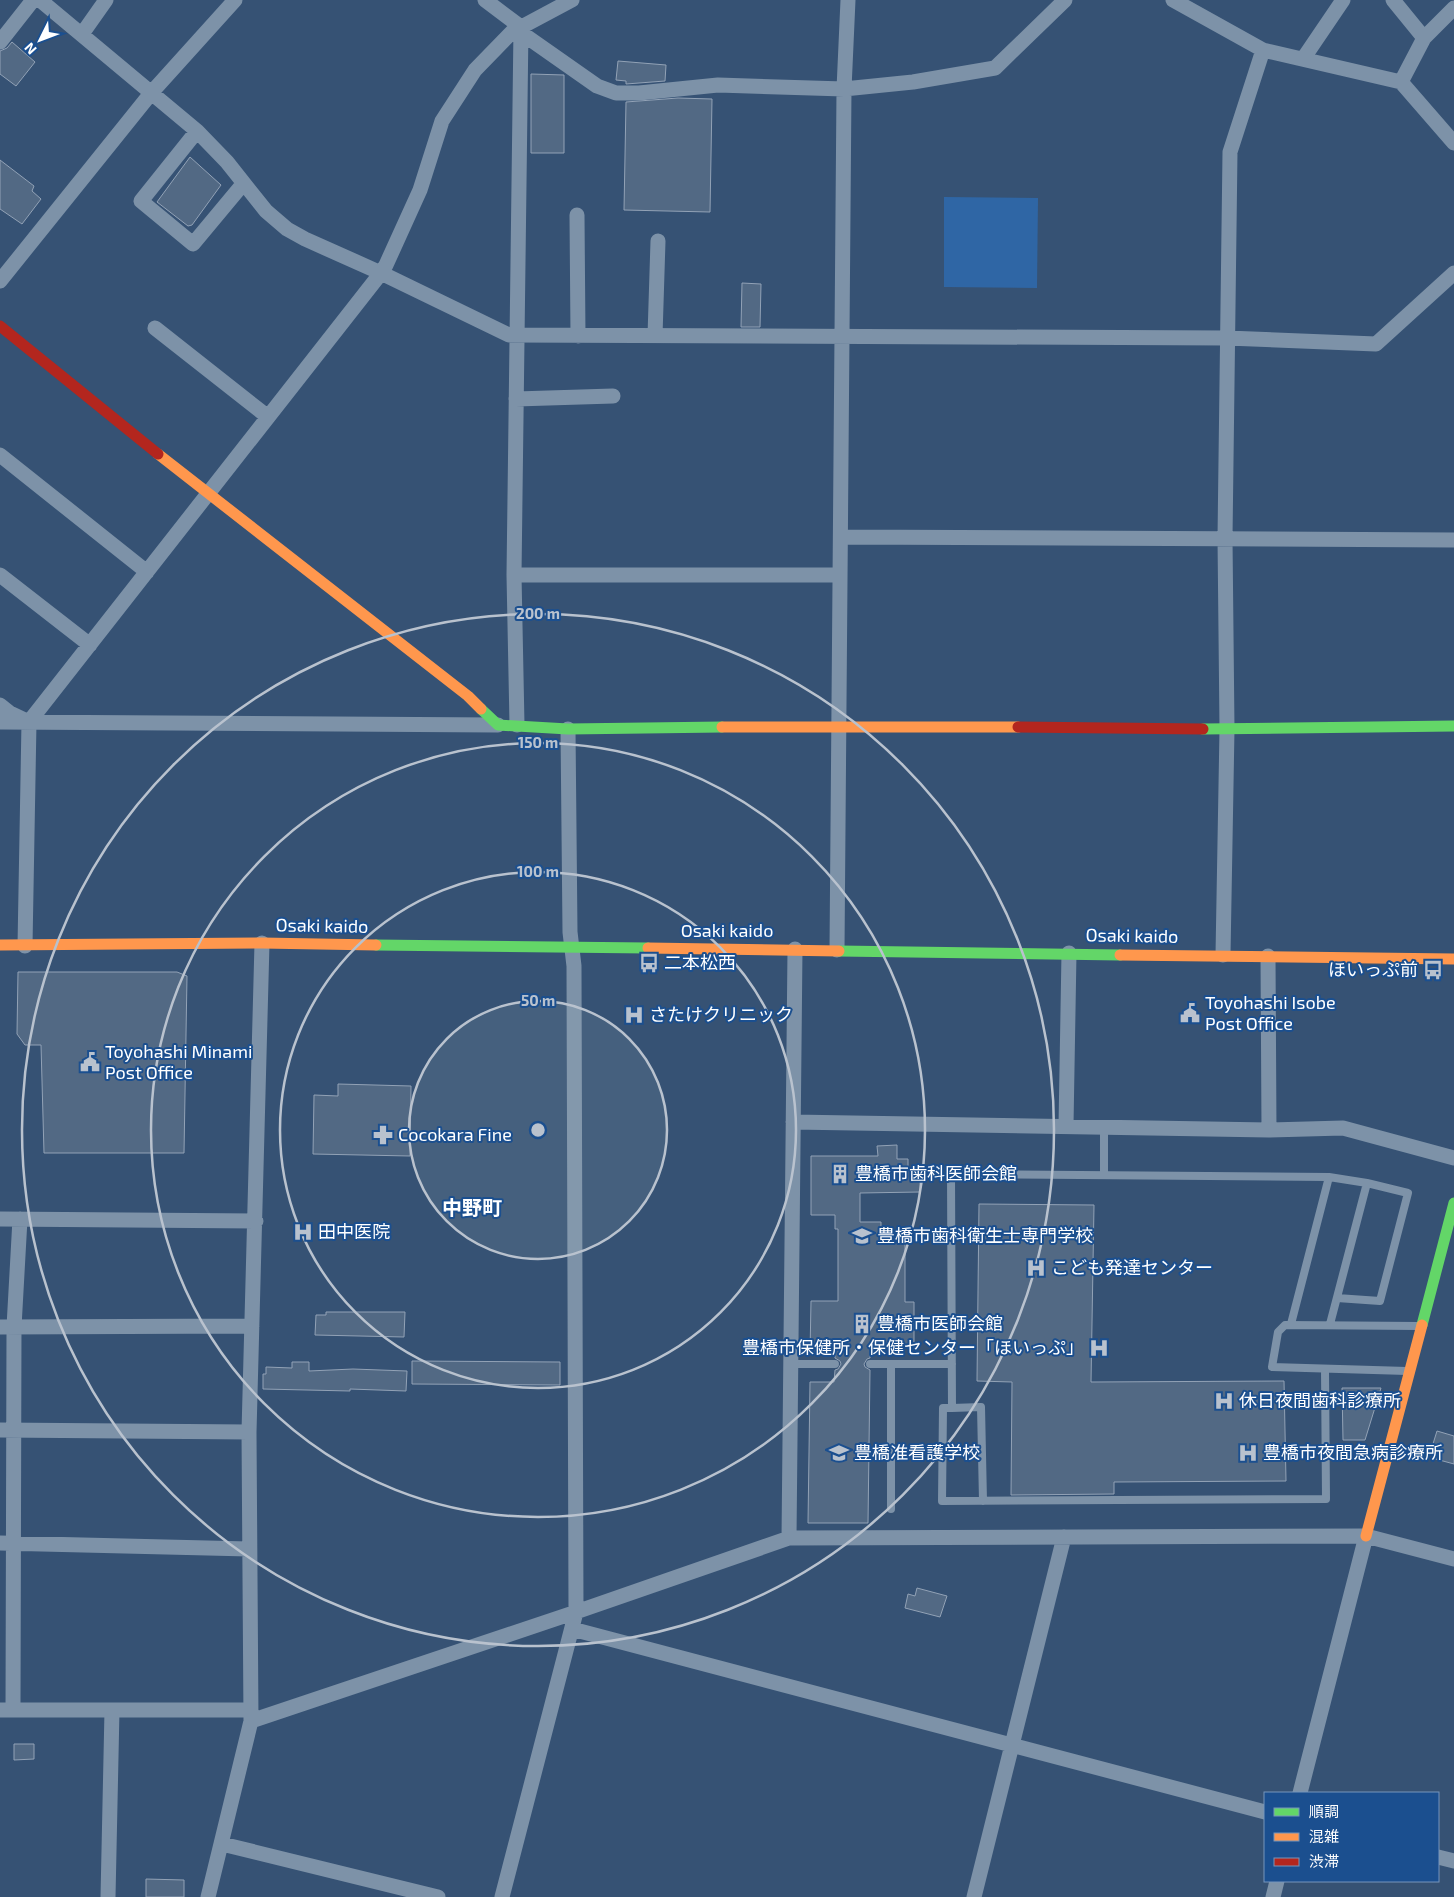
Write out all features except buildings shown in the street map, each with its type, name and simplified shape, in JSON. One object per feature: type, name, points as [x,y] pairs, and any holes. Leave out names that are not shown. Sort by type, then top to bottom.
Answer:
[{"type":"street","points":[[0,42],[33,0]]},
{"type":"street","points":[[40,0],[197,131],[227,162],[266,211],[287,229],[508,336],[1227,338],[1376,344],[1454,272]]},
{"type":"street","points":[[82,34],[106,0]]},
{"type":"street","points":[[0,281],[152,92],[235,0]]},
{"type":"street","points":[[485,0],[521,30],[597,86],[616,92],[639,93],[718,85],[844,89],[913,82],[996,68],[1065,0]]},
{"type":"street","points":[[837,950],[844,89],[848,0]]},
{"type":"street","points":[[1173,0],[1263,50],[1401,82],[1454,143]]},
{"type":"street","points":[[1303,59],[1343,0]]},
{"type":"street","points":[[1393,0],[1424,38]]},
{"type":"street","points":[[25,946],[29,722],[381,274],[420,190],[442,121],[475,70],[512,32],[521,30],[565,1]]},
{"type":"street","points":[[1401,82],[1424,38],[1454,8]]},
{"type":"street","points":[[517,725],[514,575],[521,30]]},
{"type":"street","points":[[1223,955],[1228,728],[1225,538],[1230,152],[1263,50]]},
{"type":"street","points":[[197,131],[141,201],[193,244],[243,184]]},
{"type":"street","points":[[577,215],[578,336]]},
{"type":"street","points":[[655,336],[658,241]]},
{"type":"street","points":[[0,326],[208,494],[468,696],[498,725]]},
{"type":"street","points":[[155,328],[268,417]]},
{"type":"street","points":[[516,399],[613,396]]},
{"type":"street","points":[[0,455],[148,572]]},
{"type":"street","points":[[841,537],[1454,540]]},
{"type":"street","points":[[0,575],[90,645]]},
{"type":"street","points":[[514,575],[840,575]]},
{"type":"street","points":[[0,705],[10,713],[29,722]]},
{"type":"street","points":[[0,722],[517,725],[568,729],[839,726],[1228,728],[1454,726]]},
{"type":"street","points":[[502,1897],[576,1612],[574,966],[572,947],[568,729]]},
{"type":"street","points":[[208,1897],[251,1715],[248,1549],[249,1432],[262,943]]},
{"type":"street","name":"Osaki kaido","points":[[0,945],[262,943],[1454,959]]},
{"type":"street","points":[[788,1538],[795,949]]},
{"type":"street","points":[[1066,1126],[1068,953]]},
{"type":"street","points":[[1268,956],[1269,1130]]},
{"type":"street","points":[[793,1122],[1269,1130],[1343,1128],[1454,1158]]},
{"type":"street","points":[[1300,1792],[1421,1326],[1448,1252],[1454,1203]]},
{"type":"street","points":[[0,1219],[256,1221]]},
{"type":"street","points":[[20,1219],[7,1327],[7,1710],[112,1710],[251,1715],[576,1612],[788,1538],[1366,1536],[1454,1559]]},
{"type":"street","points":[[7,1327],[252,1326]]},
{"type":"street","points":[[6,1431],[249,1432]]},
{"type":"street","points":[[974,1897],[1064,1536]]},
{"type":"street","points":[[7,1543],[248,1549]]},
{"type":"street","points":[[572,1629],[1264,1812]]},
{"type":"street","points":[[108,1897],[112,1710]]},
{"type":"street","points":[[222,1844],[438,1897]]},
{"type":"street","points":[[1439,1857],[1454,1861]]},
{"type":"street","points":[[1273,1897],[1277,1882]]},
{"type":"lane","points":[[1104,1127],[1104,1175]]},
{"type":"lane","points":[[952,1408],[951,1174],[1329,1176],[1408,1193],[1380,1301],[1337,1298]]},
{"type":"lane","points":[[1291,1324],[1329,1176]]},
{"type":"lane","points":[[1330,1324],[1367,1183]]},
{"type":"lane","points":[[1409,1370],[1272,1367],[1278,1332],[1281,1327],[1291,1324],[1421,1326]]},
{"type":"lane","points":[[790,1364],[835,1364]]},
{"type":"lane","points":[[870,1364],[952,1364]]},
{"type":"lane","points":[[891,1364],[891,1509]]},
{"type":"lane","points":[[983,1501],[981,1407],[943,1408],[942,1501],[983,1501],[1326,1499],[1325,1369]]},
{"type":"shaded area","points":[[944,197],[1038,198],[1037,288],[944,287]]},
{"type":"traffic: fast","points":[[481,709],[498,725],[568,729],[722,727]]},
{"type":"traffic: fast","points":[[1203,729],[1454,726]]},
{"type":"traffic: fast","points":[[376,945],[648,948]]},
{"type":"traffic: fast","points":[[839,951],[1120,955]]},
{"type":"traffic: fast","points":[[1422,1325],[1454,1203]]},
{"type":"traffic: slow","points":[[158,454],[468,696],[481,709]]},
{"type":"traffic: slow","points":[[722,727],[1018,727]]},
{"type":"traffic: slow","points":[[0,945],[262,943],[376,945]]},
{"type":"traffic: slow","points":[[648,948],[839,951]]},
{"type":"traffic: slow","points":[[1120,955],[1454,959]]},
{"type":"traffic: slow","points":[[1366,1536],[1422,1325]]},
{"type":"traffic: jam","points":[[0,326],[158,454]]},
{"type":"traffic: jam","points":[[1018,727],[1203,729]]},
{"type":"place","name":"二本松西","points":[[649,963]]},
{"type":"place","name":"ほいっぷ前","points":[[1433,970]]},
{"type":"place","name":"Toyohashi Isobe Post Office","points":[[1190,1013]]},
{"type":"place","name":"さたけクリニック","points":[[634,1015]]},
{"type":"place","name":"Toyohashi Minami Post Office","points":[[90,1062]]},
{"type":"place","name":"Cocokara Fine","points":[[383,1135]]},
{"type":"place","name":"豊橋市歯科医師会館","points":[[840,1174]]},
{"type":"place","name":"田中医院","points":[[303,1232]]},
{"type":"place","name":"豊橋市歯科衛生士専門学校","points":[[862,1236]]},
{"type":"place","name":"こども発達センター","points":[[1036,1268]]},
{"type":"place","name":"豊橋市医師会館","points":[[862,1324]]},
{"type":"place","name":"豊橋市保健所・保健センター「ほいっぷ」","points":[[1099,1348]]},
{"type":"place","name":"休日夜間歯科診療所","points":[[1224,1401]]},
{"type":"place","name":"豊橋准看護学校","points":[[839,1453]]},
{"type":"place","name":"豊橋市夜間急病診療所","points":[[1248,1453]]},
{"type":"district","name":"中野町","points":[[472,1208]]}]
